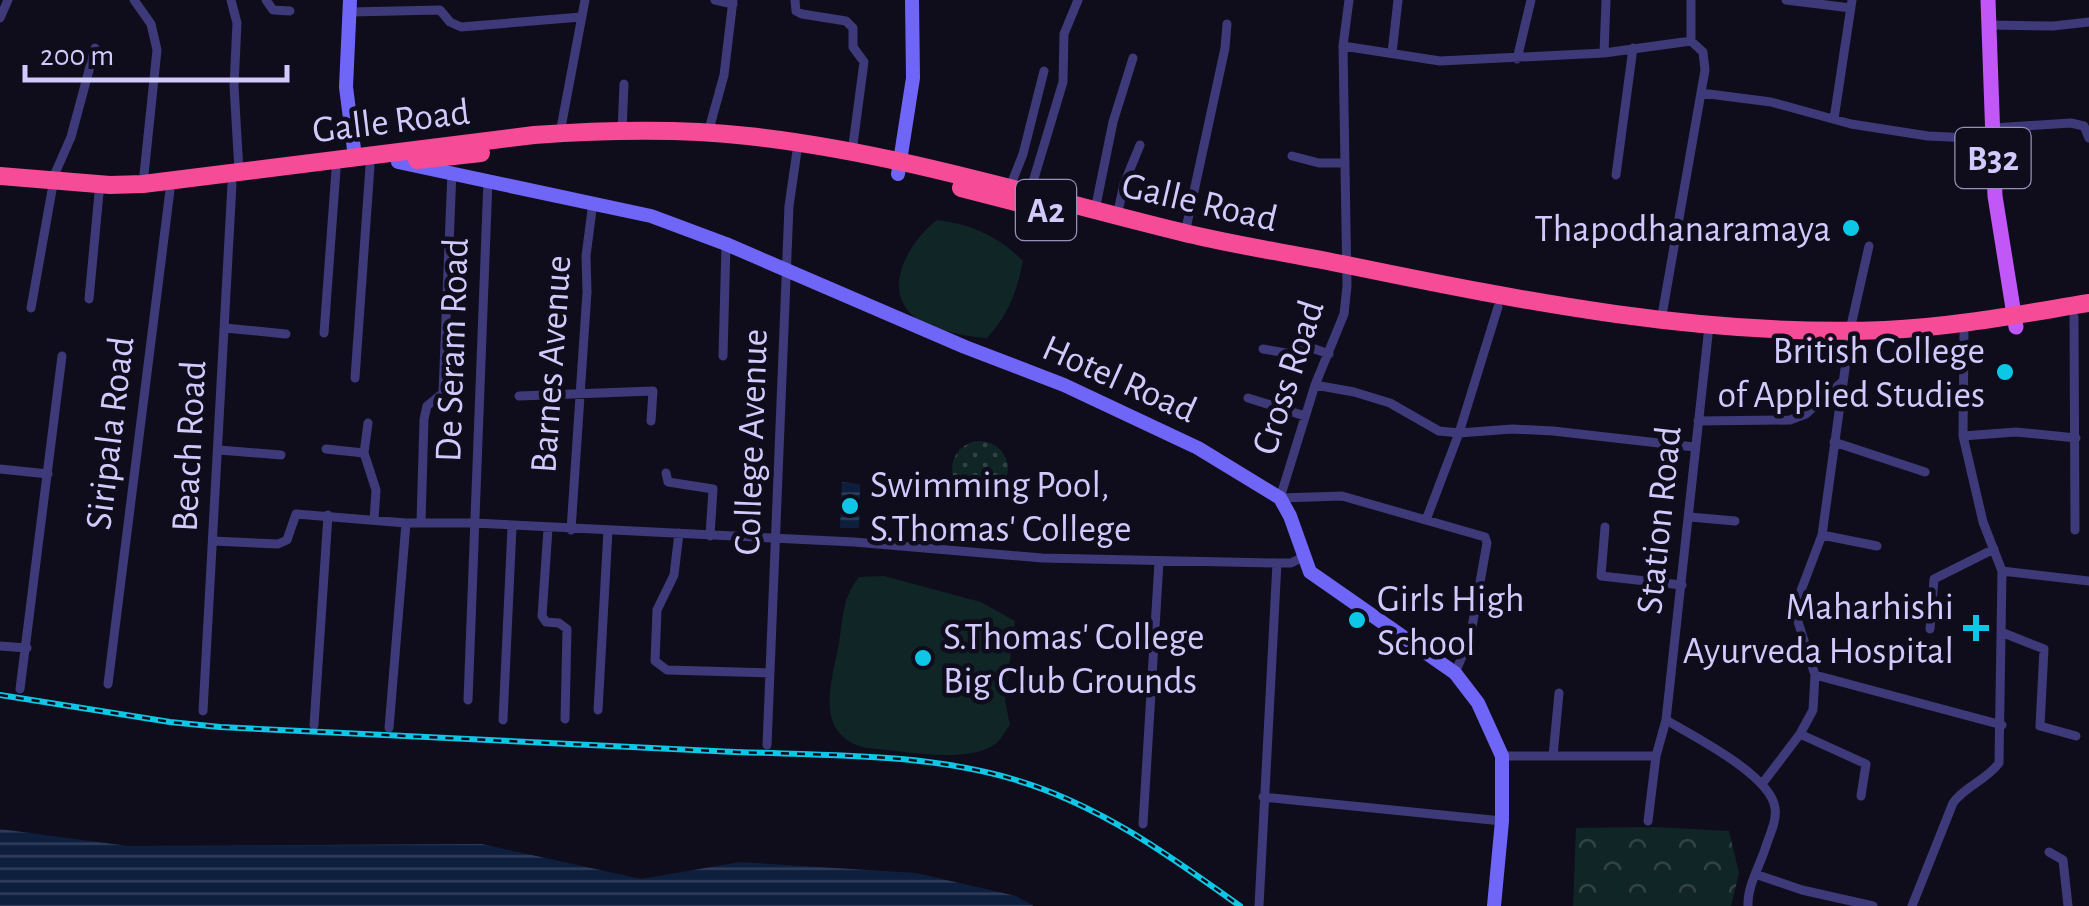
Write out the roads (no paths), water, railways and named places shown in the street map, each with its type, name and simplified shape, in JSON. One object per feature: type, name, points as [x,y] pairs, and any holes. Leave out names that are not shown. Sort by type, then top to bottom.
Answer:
[{"type":"highway","name":"Galle Road","points":[[0,176],[99,193],[146,194],[363,161],[450,158],[560,133],[708,133],[1010,187],[1028,199],[1095,210],[1346,270],[1619,324],[1850,335],[1964,333],[2089,303]]},
{"type":"highway","name":"Galle Road","points":[[0,186],[236,179],[336,170],[363,161],[450,158],[592,141],[852,152],[899,168],[1267,262],[1433,283],[1709,331]]},
{"type":"highway","name":"Galle Road","points":[[1850,335],[2081,315]]},
{"type":"main road","name":"B32","points":[[1988,0],[1994,196],[2015,321]]},
{"type":"street","points":[[0,18],[8,0]]},
{"type":"street","points":[[134,0],[150,24],[157,50],[143,184]]},
{"type":"street","name":"Beach Road","points":[[203,711],[236,179],[237,24],[231,0]]},
{"type":"street","points":[[266,0],[273,10],[290,11]]},
{"type":"street","points":[[560,133],[585,0]]},
{"type":"street","points":[[708,133],[724,76],[733,2],[715,0]]},
{"type":"street","points":[[795,0],[796,11],[802,14],[846,21],[853,28],[853,47],[864,62],[852,152]]},
{"type":"street","points":[[899,168],[912,78],[912,0]]},
{"type":"street","points":[[1028,199],[1063,82],[1064,34],[1078,0]]},
{"type":"street","name":"Cross Road","points":[[1280,498],[1315,385],[1344,314],[1343,46],[1349,0]]},
{"type":"street","points":[[1392,53],[1398,0]]},
{"type":"street","points":[[1517,58],[1532,0]]},
{"type":"street","points":[[1604,53],[1606,0]]},
{"type":"street","points":[[1661,321],[1706,61],[1691,41],[1690,0]]},
{"type":"street","points":[[1786,0],[1851,4],[1834,120]]},
{"type":"street","points":[[355,378],[363,161],[346,88],[351,6],[440,10],[450,22],[460,26],[581,17]]},
{"type":"street","points":[[1988,25],[2089,22]]},
{"type":"street","points":[[1185,233],[1226,48],[1227,24]]},
{"type":"street","points":[[1343,46],[1440,61],[1604,53],[1691,41]]},
{"type":"street","points":[[31,308],[52,186],[71,137],[95,48]]},
{"type":"street","points":[[1616,175],[1633,48]]},
{"type":"street","points":[[1095,210],[1113,122],[1133,58]]},
{"type":"street","points":[[1010,187],[1023,154],[1044,71]]},
{"type":"street","points":[[622,131],[624,84]]},
{"type":"street","points":[[1702,92],[1772,102],[1834,120],[1928,136],[1992,134],[2070,123],[2084,126],[2089,138]]},
{"type":"street","points":[[1117,216],[1124,184],[1140,145]]},
{"type":"street","name":"College Avenue","points":[[767,745],[786,268],[797,148]]},
{"type":"street","points":[[1292,156],[1344,162]]},
{"type":"street","points":[[421,522],[424,420],[427,406],[444,393],[450,158]]},
{"type":"street","name":"Hotel Road","points":[[450,158],[488,180],[651,216],[786,268],[1081,393],[1198,448],[1280,498]]},
{"type":"street","points":[[324,333],[336,170]]},
{"type":"street","name":"De Seram Road","points":[[468,700],[488,180]]},
{"type":"street","name":"Siripala Road","points":[[108,684],[170,190]]},
{"type":"street","points":[[89,299],[99,193]]},
{"type":"street","name":"Barnes Avenue","points":[[570,530],[587,292],[586,256],[593,202]]},
{"type":"street","points":[[723,356],[726,244]]},
{"type":"street","points":[[1762,784],[1813,710],[1815,675],[1794,610],[1822,534],[1850,335],[1868,246]]},
{"type":"street","points":[[1426,520],[1459,433],[1498,307]]},
{"type":"street","points":[[2075,530],[2081,315]]},
{"type":"street","points":[[225,328],[286,334]]},
{"type":"street","name":"Station Road","points":[[1648,821],[1656,756],[1666,720],[1709,331]]},
{"type":"street","points":[[1912,906],[1952,803],[1996,768],[2002,724],[2002,572],[1983,522],[1963,436],[1964,333]]},
{"type":"street","points":[[1263,349],[1292,354],[1309,347],[1328,354]]},
{"type":"street","points":[[20,689],[62,356]]},
{"type":"street","points":[[1698,420],[1790,420],[1806,414],[1843,381]]},
{"type":"street","points":[[1315,385],[1374,397],[1426,426],[1459,433],[1553,431],[1694,448]]},
{"type":"street","points":[[520,396],[652,391],[652,420]]},
{"type":"street","points":[[1248,398],[1305,416]]},
{"type":"street","points":[[368,423],[364,452],[376,490],[374,520]]},
{"type":"street","points":[[1963,436],[2016,432],[2076,438]]},
{"type":"street","points":[[1834,442],[1926,472]]},
{"type":"street","points":[[326,449],[364,452]]},
{"type":"street","points":[[219,450],[280,455]]},
{"type":"street","points":[[0,469],[48,474]]},
{"type":"street","points":[[666,473],[668,482],[713,490],[710,536]]},
{"type":"street","points":[[1456,673],[1470,638],[1485,538],[1342,496],[1280,498],[1303,557],[1315,576],[1456,673],[1478,702],[1502,756],[1502,821],[1494,906]]},
{"type":"street","points":[[213,541],[278,544],[286,540],[296,514],[406,523],[679,533],[1042,558],[1277,564],[1303,557]]},
{"type":"street","points":[[314,725],[328,515]]},
{"type":"street","points":[[1690,517],[1735,521]]},
{"type":"street","points":[[389,728],[406,523]]},
{"type":"street","points":[[503,720],[512,527]]},
{"type":"street","points":[[1605,527],[1601,576],[1682,585]]},
{"type":"street","points":[[548,529],[542,616],[546,622],[567,629],[566,719]]},
{"type":"street","points":[[598,710],[608,530]]},
{"type":"street","points":[[679,533],[674,575],[657,610],[658,667],[770,673]]},
{"type":"street","points":[[1822,534],[1877,546]]},
{"type":"street","points":[[1930,629],[1934,579],[1994,549]]},
{"type":"street","points":[[1143,824],[1158,562]]},
{"type":"street","points":[[1259,906],[1277,564]]},
{"type":"street","points":[[2002,572],[2089,581]]},
{"type":"street","points":[[2001,632],[2044,649],[2040,726],[2076,736]]},
{"type":"street","points":[[0,646],[27,648]]},
{"type":"street","points":[[1815,675],[2002,724]]},
{"type":"street","points":[[1552,756],[1560,693]]},
{"type":"street","points":[[1666,720],[1742,768],[1762,784],[1774,802],[1776,813],[1748,895],[1748,906]]},
{"type":"street","points":[[1800,734],[1866,764],[1861,796]]},
{"type":"street","points":[[1502,756],[1656,756]]},
{"type":"street","points":[[1263,798],[1502,821]]},
{"type":"street","points":[[2049,852],[2063,860],[2068,906]]},
{"type":"street","points":[[1758,874],[1802,890],[1874,906]]},
{"type":"water","name":"Swimming Pool, S.Thomas' College","points":[[842,482],[860,484],[859,528],[840,528]]},
{"type":"water","points":[[0,829],[128,846],[482,844],[641,879],[740,862],[916,873],[1016,896],[1034,906],[0,906]]},
{"type":"railway","points":[[0,695],[220,727],[866,756],[942,764],[1016,780],[1077,803],[1161,851],[1240,906]]},
{"type":"place","name":"Thapodhanaramaya","points":[[1851,228]]},
{"type":"place","name":"British College of Applied Studies","points":[[2005,372]]},
{"type":"place","name":"Swimming Pool, S.Thomas' College","points":[[850,506]]},
{"type":"place","name":"Girls High School","points":[[1357,620]]},
{"type":"place","name":"Maharhishi Ayurveda Hospital","points":[[1976,628]]},
{"type":"place","name":"S.Thomas' College Big Club Grounds","points":[[923,658]]}]
